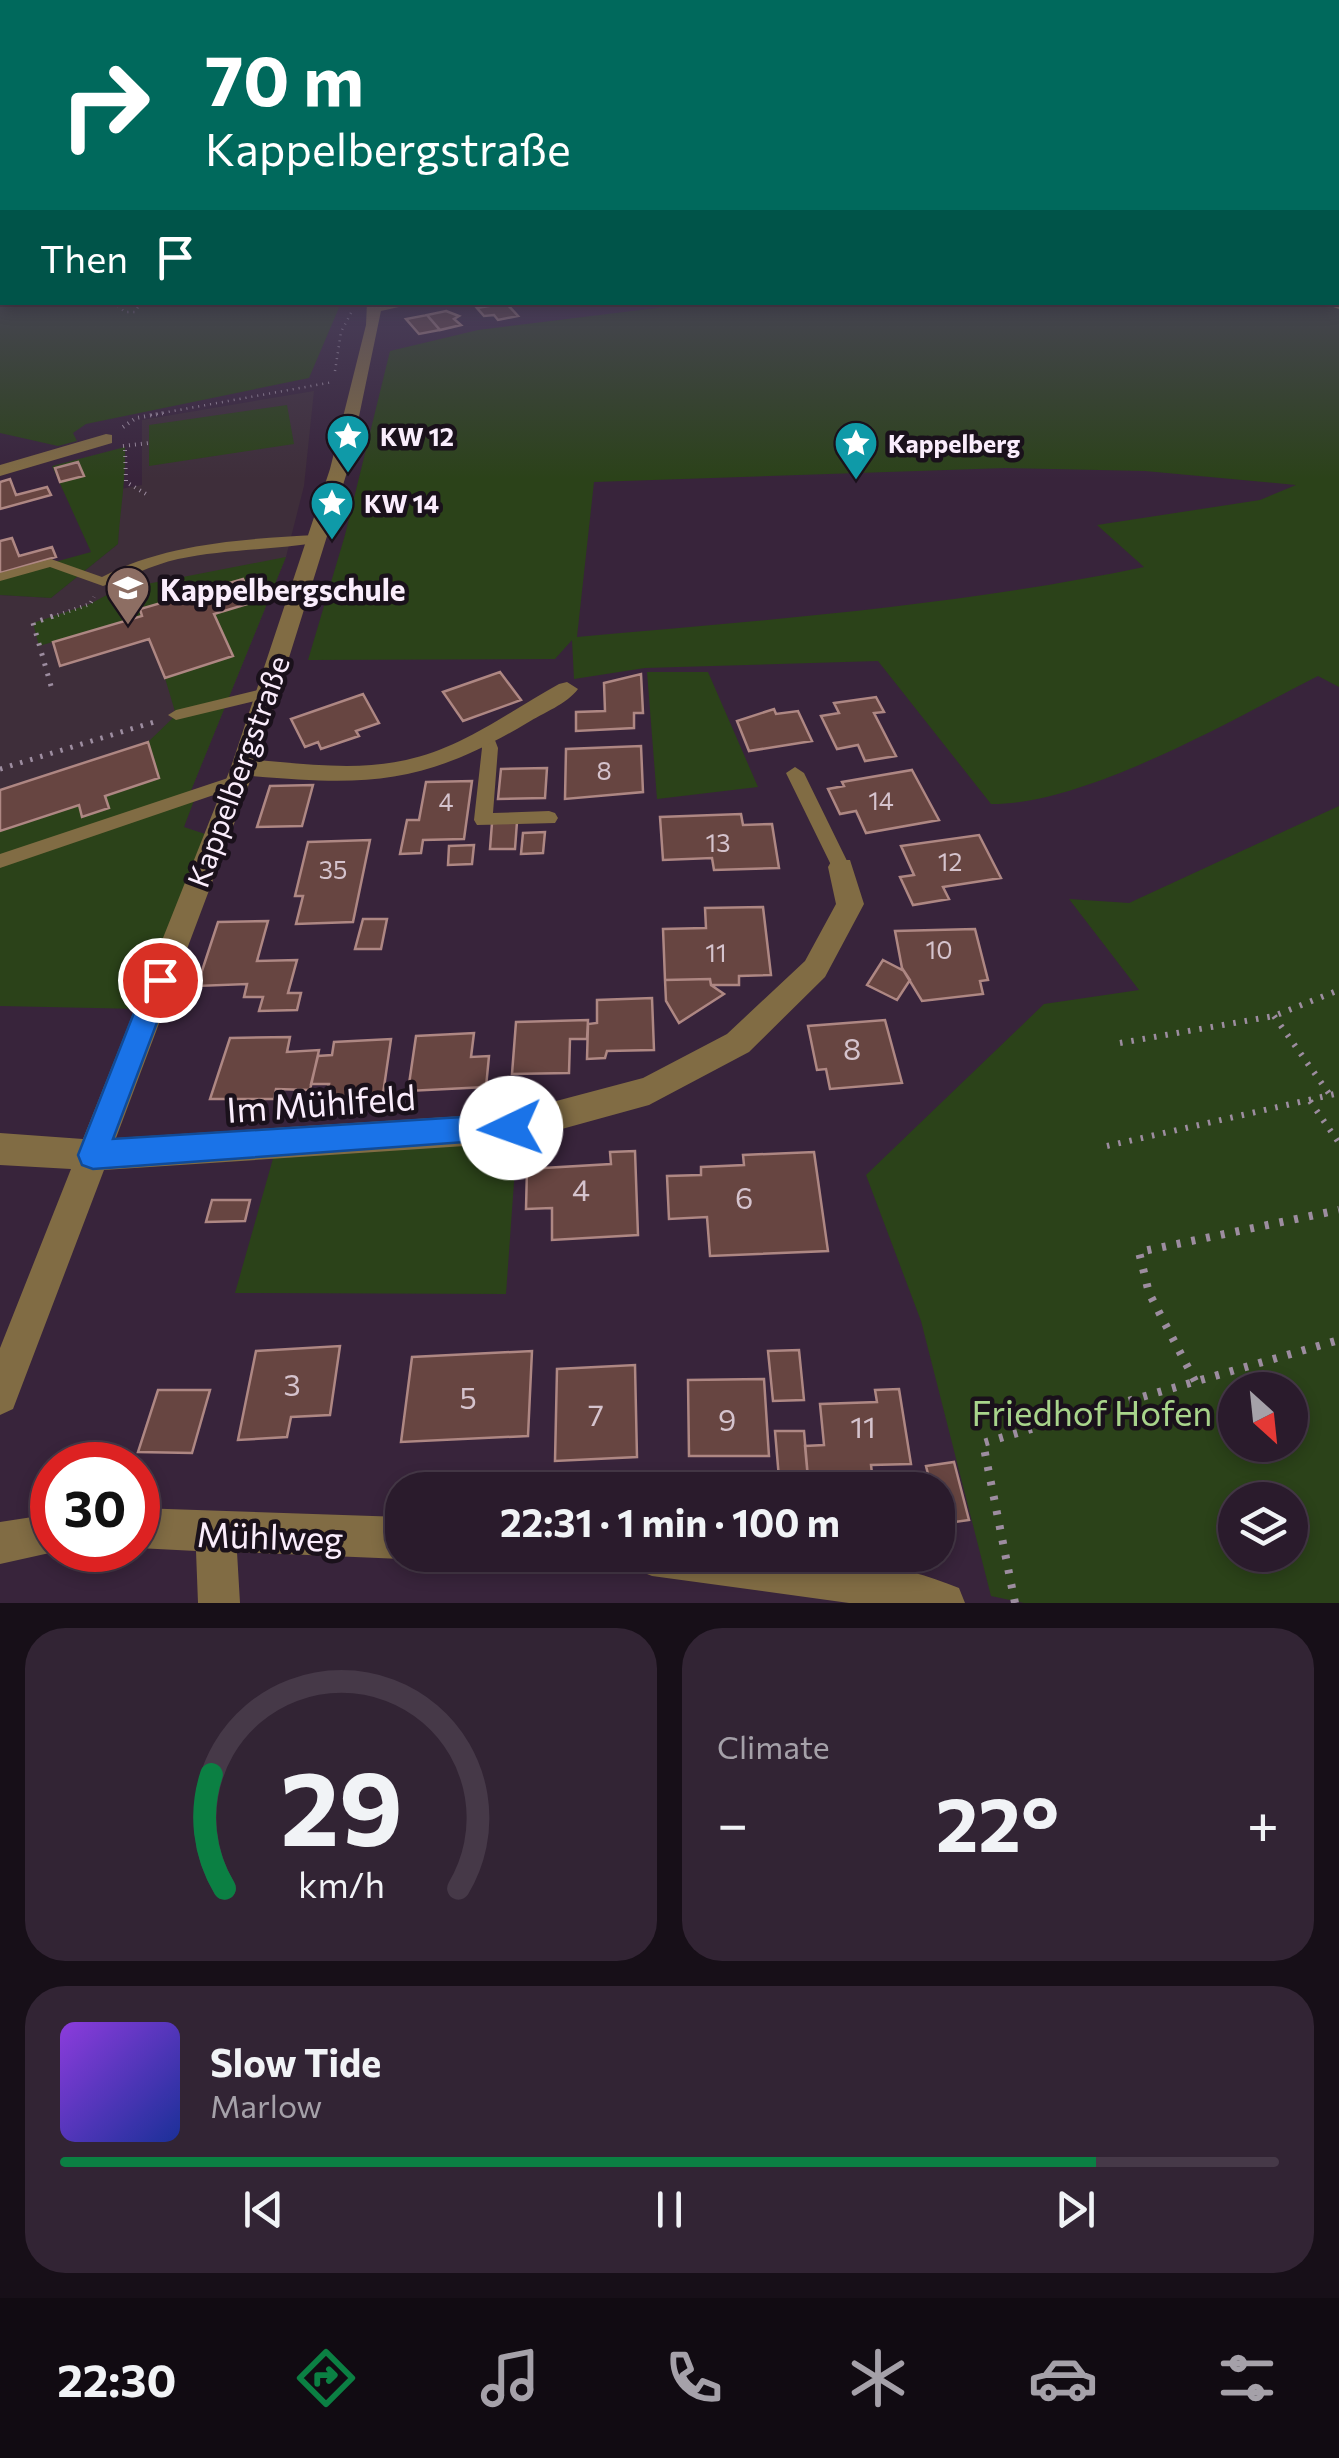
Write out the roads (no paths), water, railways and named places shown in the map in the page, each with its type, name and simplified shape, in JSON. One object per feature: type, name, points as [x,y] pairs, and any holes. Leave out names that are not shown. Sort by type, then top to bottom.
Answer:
[{"type":"street","name":"Kappelbergstraße","points":[[0,1396],[240,774],[358,397],[370,330]]},
{"type":"street","points":[[0,470],[106,439]]},
{"type":"street","points":[[240,774],[352,774],[408,768],[485,734],[567,688]]},
{"type":"street","name":"Im Mühlfeld","points":[[0,1148],[93,1155],[511,1128],[649,1091],[738,1044],[815,969],[850,904],[841,867]]},
{"type":"street","name":"Mühlweg","points":[[160,1530],[216,1535],[385,1538]]},
{"type":"street","points":[[216,1535],[219,1603]]},
{"type":"street","points":[[0,1543],[30,1538]]},
{"type":"street","points":[[724,1572],[797,1589],[878,1586],[944,1603]]},
{"type":"lane","points":[[0,577],[51,563],[102,582],[124,568],[270,540],[316,539]]},
{"type":"lane","points":[[176,715],[266,693]]},
{"type":"lane","points":[[485,734],[490,748],[484,820],[550,818]]},
{"type":"lane","points":[[795,773],[841,867]]},
{"type":"lane","points":[[0,861],[240,774]]},
{"type":"place","name":"KW 12","points":[[348,474]]},
{"type":"place","name":"Kappelberg","points":[[856,481]]},
{"type":"place","name":"KW 14","points":[[332,541]]},
{"type":"place","name":"Kappelbergschule","points":[[128,626]]},
{"type":"park label","name":"Friedhof Hofen","points":[[1092,1411]]}]
